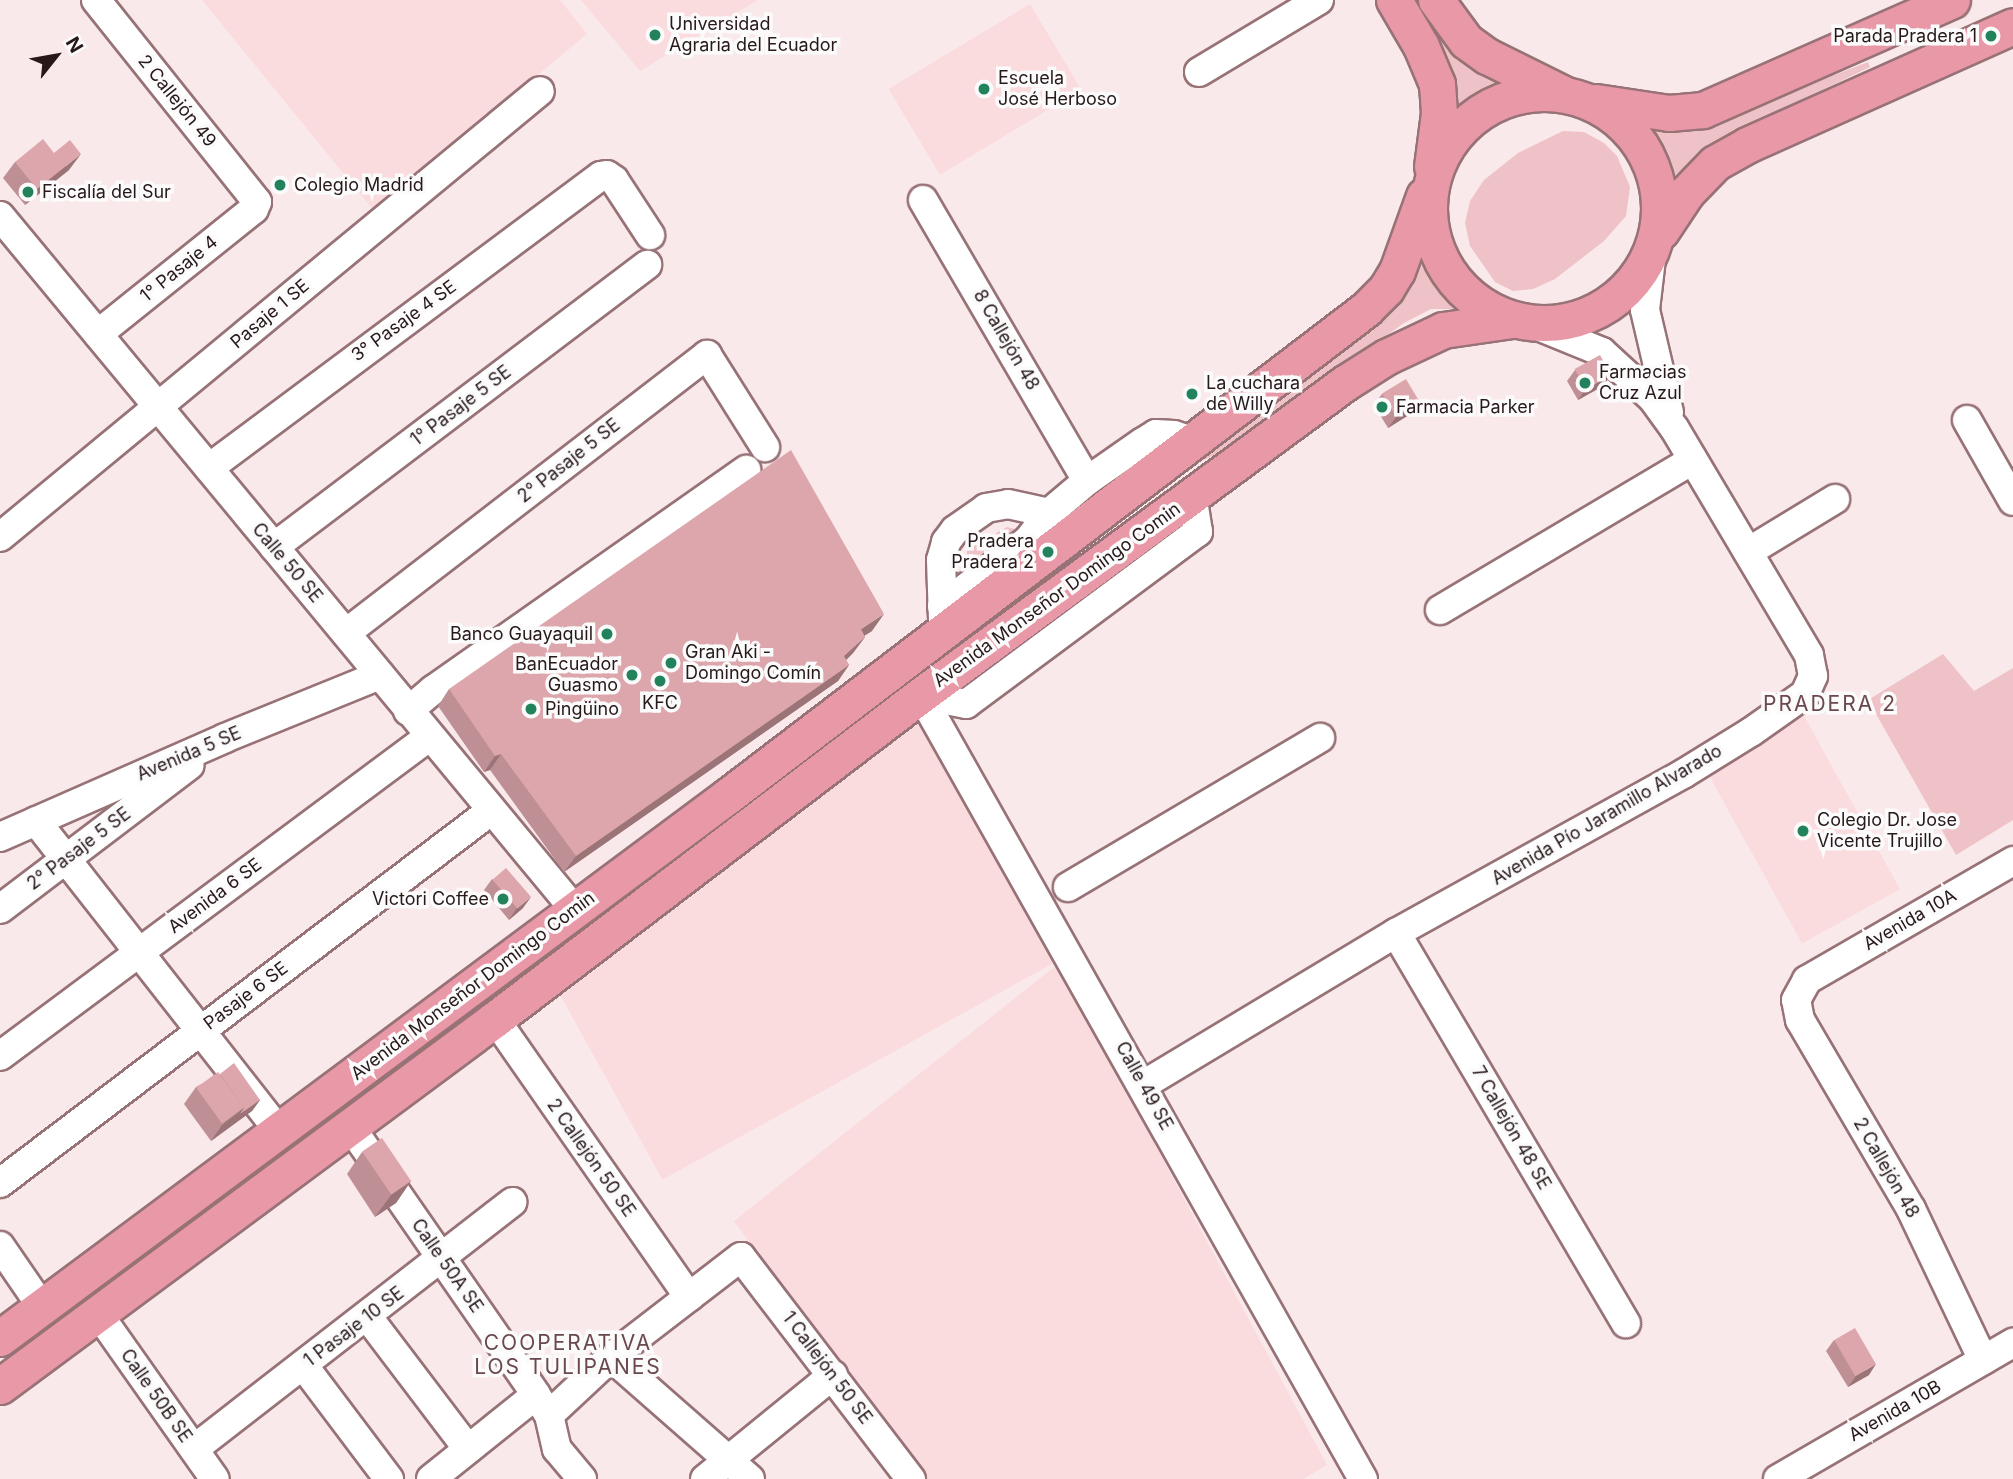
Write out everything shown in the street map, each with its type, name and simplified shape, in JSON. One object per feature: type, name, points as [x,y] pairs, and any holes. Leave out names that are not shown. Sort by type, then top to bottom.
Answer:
[{"type":"main road","points":[[1394,0],[1421,46],[1437,84],[1439,113],[1428,183],[1429,237],[1447,274],[1476,302],[1520,321],[1560,319],[1591,310],[1627,285],[1687,192],[1704,173],[1726,157],[2013,26]]},
{"type":"main road","points":[[1436,0],[1466,41],[1487,57],[1610,113],[1631,130],[1645,148],[1662,193],[1656,242]]},
{"type":"main road","points":[[1428,183],[1460,131],[1500,105],[1523,98],[1578,99],[1669,113],[1703,110],[1952,0]]},
{"type":"main road","name":"Avenida Monseñor Domingo Comin","points":[[0,1338],[575,910],[943,619],[1192,442],[1355,318],[1386,289],[1397,271],[1428,183]]},
{"type":"main road","name":"Avenida Monseñor Domingo Comin","points":[[0,1386],[495,1019],[922,695],[1192,495],[1386,356],[1454,327],[1520,321]]},
{"type":"street","name":"2 Callejón 49","points":[[96,0],[257,201]]},
{"type":"street","points":[[1199,72],[1319,0]]},
{"type":"street","name":"Pasaje 1 SE","points":[[0,537],[540,91]]},
{"type":"street","name":"3° Pasaje 4 SE","points":[[209,468],[601,176],[607,175],[614,180],[650,235]]},
{"type":"street","name":"8 Callejón 48","points":[[923,200],[1087,481]]},
{"type":"street","name":"1° Pasaje 4","points":[[98,334],[254,209],[257,201]]},
{"type":"street","name":"Calle 50 SE","points":[[0,216],[575,910]]},
{"type":"street","name":"Avenida Pío Jaramillo Alvarado","points":[[1656,242],[1645,310],[1662,391],[1674,428]]},
{"type":"street","name":"1° Pasaje 5 SE","points":[[274,547],[647,265]]},
{"type":"street","name":"Avenida Pío Jaramillo Alvarado","points":[[1143,1085],[1396,933],[1683,774],[1751,732],[1805,694],[1812,676],[1810,655],[1674,428],[1652,398],[1602,352],[1520,321]]},
{"type":"street","name":"2° Pasaje 5 SE","points":[[346,634],[706,355],[765,447]]},
{"type":"street","points":[[1966,420],[2013,501]]},
{"type":"street","name":"Avenida Monseñor Domingo Comin","points":[[943,619],[1028,540],[1049,513],[1087,481],[1156,434],[1174,435],[1192,442]]},
{"type":"street","points":[[1440,610],[1693,460]]},
{"type":"street","points":[[408,711],[433,690],[747,470]]},
{"type":"street","points":[[1748,552],[1835,499]]},
{"type":"street","points":[[943,619],[941,560],[946,542],[965,520],[986,508],[1008,504],[1049,513]]},
{"type":"street","name":"Avenida 5 SE","points":[[0,837],[225,738],[380,675]]},
{"type":"street","name":"Calle 49 SE","points":[[922,695],[1363,1479]]},
{"type":"street","name":"Avenida 6 SE","points":[[0,1056],[430,736]]},
{"type":"street","name":"2° Pasaje 5 SE","points":[[0,909],[225,738]]},
{"type":"street","points":[[1068,887],[1320,738]]},
{"type":"street","name":"Pasaje 6 SE","points":[[0,1183],[492,810]]},
{"type":"street","points":[[36,821],[279,1131]]},
{"type":"street","name":"Avenida 10A","points":[[1807,980],[2013,861]]},
{"type":"street","name":"7 Callejón 48 SE","points":[[1396,933],[1626,1323]]},
{"type":"street","name":"2 Callejón 48","points":[[1807,980],[1796,1000],[1800,1020],[1911,1209],[1983,1360]]},
{"type":"street","name":"2 Callejón 50 SE","points":[[495,1019],[689,1297]]},
{"type":"street","name":"Calle 50A SE","points":[[350,1126],[542,1405],[557,1449],[582,1479]]},
{"type":"street","name":"1 Pasaje 10 SE","points":[[194,1449],[512,1202]]},
{"type":"street","points":[[0,1246],[41,1307]]},
{"type":"street","name":"1 Callejón 50 SE","points":[[689,1297],[741,1257],[911,1479]]},
{"type":"street","points":[[431,1479],[468,1449],[542,1405],[611,1357],[689,1297]]},
{"type":"street","name":"Calle 50B SE","points":[[97,1312],[215,1479]]},
{"type":"street","points":[[367,1316],[468,1449]]},
{"type":"street","name":"Avenida 10B","points":[[1778,1479],[2013,1342]]},
{"type":"street","points":[[611,1357],[750,1479]]},
{"type":"street","points":[[303,1365],[389,1479]]},
{"type":"street","points":[[705,1479],[833,1375]]},
{"type":"shaded area","points":[[202,0],[560,0],[587,34],[374,211]]},
{"type":"shaded area","name":"Universidad Agraria del Ecuador","points":[[581,0],[758,0],[640,71]]},
{"type":"shaded area","points":[[1408,0],[1419,0],[1509,84],[1449,108]]},
{"type":"shaded area","name":"Escuela José Herboso","points":[[1030,4],[1082,90],[940,175],[889,89]]},
{"type":"shaded area","points":[[1868,62],[1870,67],[1709,144],[1671,179],[1657,144],[1643,127],[1678,130],[1700,127]]},
{"type":"shaded area","points":[[1563,131],[1584,132],[1604,143],[1617,156],[1630,187],[1626,216],[1604,241],[1555,279],[1533,289],[1513,291],[1495,282],[1470,246],[1465,223],[1470,201],[1484,180],[1518,153]]},
{"type":"shaded area","points":[[1417,258],[1453,309],[1431,309],[1404,323],[1225,451],[1201,461],[1214,444]]},
{"type":"shaded area","points":[[1007,527],[1027,532],[966,577],[967,550]]},
{"type":"shaded area","points":[[1943,654],[1974,691],[2013,668],[2013,820],[1956,855],[1868,700]]},
{"type":"shaded area","name":"Colegio Dr. Jose Vicente Trujillo","points":[[1804,716],[1900,889],[1802,943],[1706,770]]},
{"type":"shaded area","points":[[925,721],[1058,961],[663,1180],[530,940]]},
{"type":"shaded area","points":[[1058,964],[1327,1465],[1303,1479],[926,1479],[734,1221]]},
{"type":"building","points":[[43,139],[54,153],[70,140],[81,154],[37,189],[15,162]]},
{"type":"building","points":[[1600,355],[1611,375],[1586,389],[1575,369]]},
{"type":"building","points":[[1406,379],[1420,402],[1396,417],[1382,393]]},
{"type":"building","name":"Gran Aki - Domingo Comín","points":[[791,450],[884,614],[861,629],[865,637],[844,656],[849,665],[576,856],[501,754],[495,756],[449,689]]},
{"type":"building","points":[[506,868],[531,897],[517,908],[492,880]]},
{"type":"building","points":[[234,1063],[260,1100],[240,1114],[244,1108],[220,1074]]},
{"type":"building","points":[[218,1072],[244,1108],[222,1123],[196,1088]]},
{"type":"building","points":[[382,1138],[411,1181],[391,1195],[362,1151]]},
{"type":"building","points":[[1855,1328],[1876,1364],[1855,1376],[1834,1340]]},
{"type":"place","name":"Universidad Agraria del Ecuador","points":[[655,35]]},
{"type":"place","name":"Parada Pradera 1","points":[[1991,36]]},
{"type":"place","name":"Escuela José Herboso","points":[[984,89]]},
{"type":"place","name":"Colegio Madrid","points":[[280,185]]},
{"type":"place","name":"Fiscalía del Sur","points":[[28,192]]},
{"type":"place","name":"Farmacias Cruz Azul","points":[[1585,383]]},
{"type":"place","name":"La cuchara de Willy","points":[[1192,394]]},
{"type":"place","name":"Farmacia Parker","points":[[1382,407]]},
{"type":"place","name":"Pradera Pradera 2","points":[[1048,552]]},
{"type":"place","name":"Banco Guayaquil","points":[[607,634]]},
{"type":"place","name":"Gran Aki - Domingo Comín","points":[[671,663]]},
{"type":"place","name":"BanEcuador Guasmo","points":[[632,675]]},
{"type":"place","name":"KFC","points":[[660,681]]},
{"type":"place","name":"Pingüino","points":[[531,709]]},
{"type":"place","name":"Colegio Dr. Jose Vicente Trujillo","points":[[1803,831]]},
{"type":"place","name":"Victori Coffee","points":[[503,899]]},
{"type":"district","name":"PRADERA 2","points":[[1830,704]]},
{"type":"district","name":"COOPERATIVA LOS TULIPANES","points":[[568,1355]]}]
